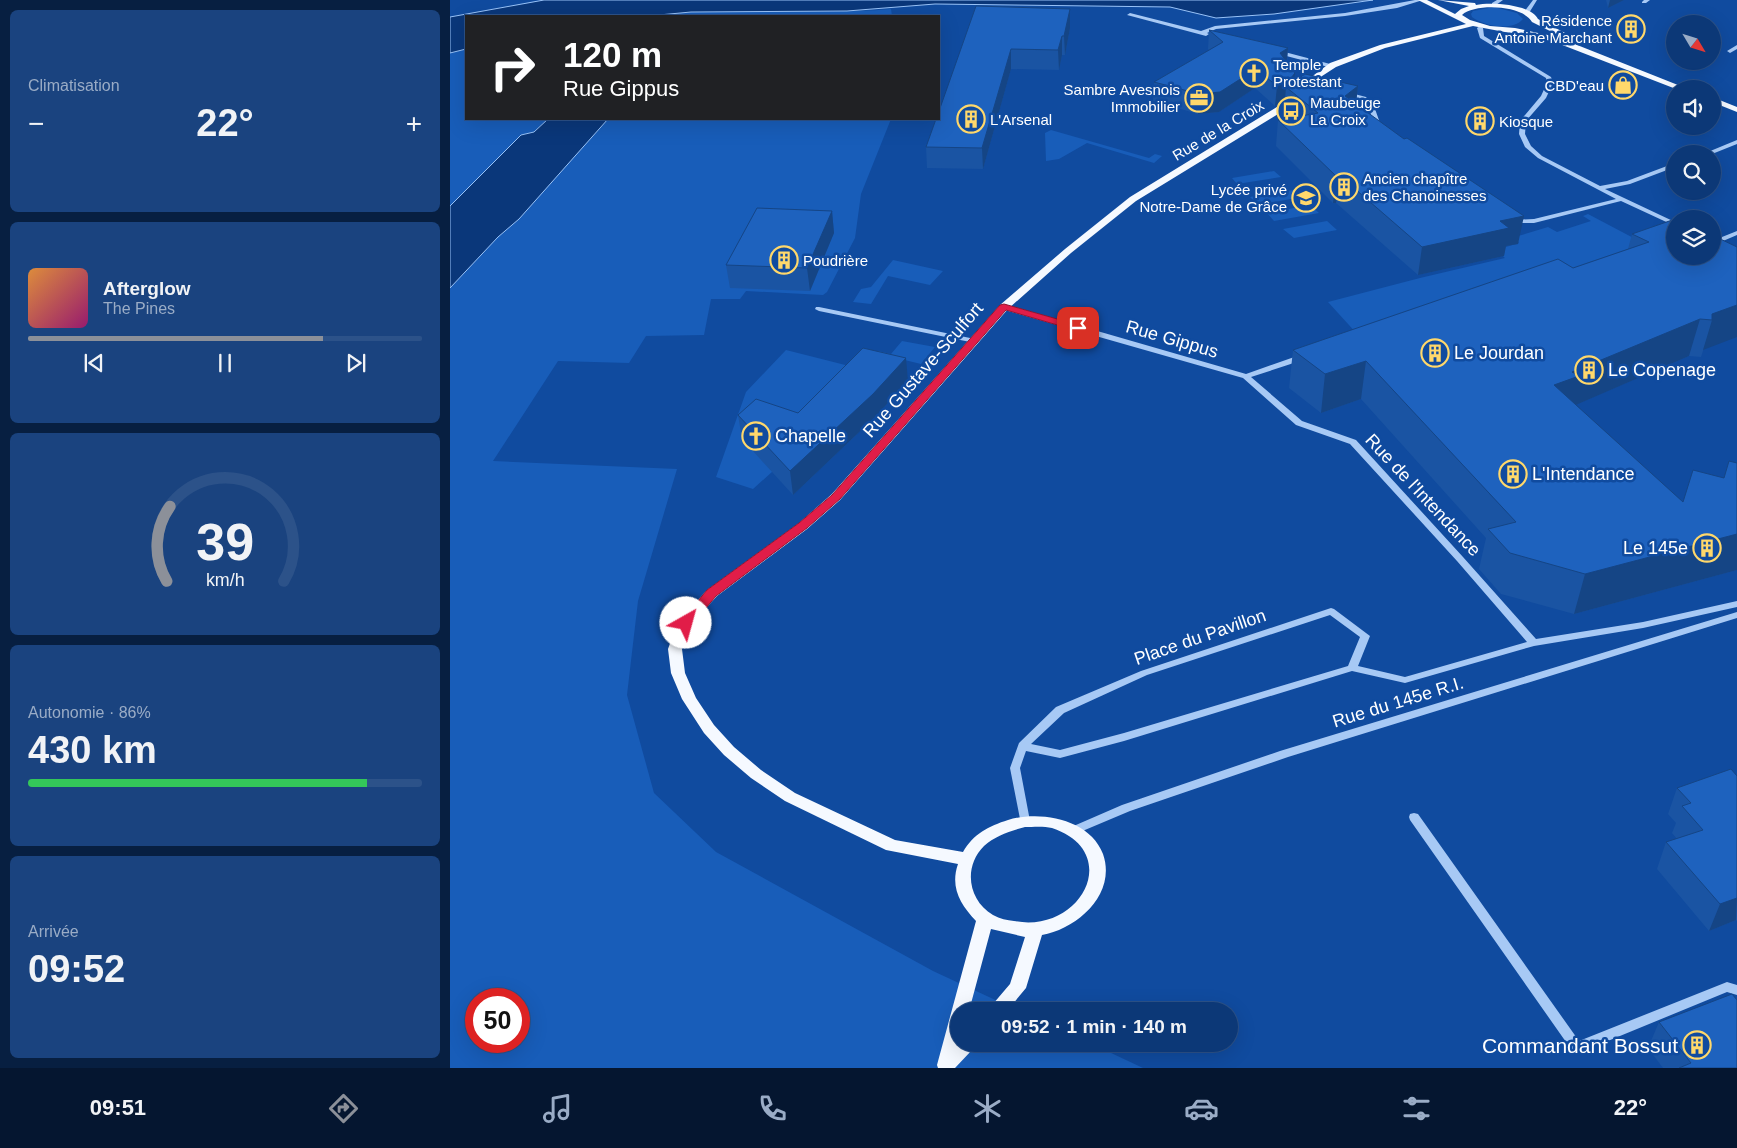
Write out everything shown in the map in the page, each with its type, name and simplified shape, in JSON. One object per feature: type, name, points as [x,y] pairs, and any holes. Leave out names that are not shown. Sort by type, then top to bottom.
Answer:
[{"type":"main road","points":[[1422,0],[1470,25],[1554,39],[1666,82]]},
{"type":"main road","points":[[1442,0],[1476,4],[1498,2],[1518,8],[1528,12],[1533,16],[1534,20],[1564,35],[1667,80]]},
{"type":"main road","points":[[1461,19],[1458,14],[1460,10],[1476,4]]},
{"type":"main road","points":[[1508,30],[1527,27],[1534,20]]},
{"type":"main road","name":"Rue de la Croix","points":[[1004,307],[1068,250],[1133,199],[1293,100],[1316,82],[1332,66],[1378,49],[1470,25]]},
{"type":"main road","points":[[1721,103],[1737,110]]},
{"type":"main road","name":"Rue Gustave-Sculfort","points":[[966,859],[892,846],[790,797],[756,774],[729,751],[709,729],[689,699],[678,673],[675,649],[681,632],[692,615],[712,593],[803,526],[836,497],[1004,307]]},
{"type":"main road","points":[[1025,821],[1054,823],[1073,831],[1091,846],[1099,867],[1097,886],[1084,907],[1063,923],[1035,932],[1013,930],[985,919],[967,900],[961,881],[966,859],[978,840],[999,828],[1025,821]]},
{"type":"main road","points":[[962,1002],[985,919]]},
{"type":"main road","points":[[1005,1002],[1018,988],[1035,932]]},
{"type":"main road","points":[[945,1067],[950,1049]]},
{"type":"main road","points":[[945,1067],[959,1052]]},
{"type":"street","points":[[1201,33],[1215,28],[1332,15],[1422,0]]},
{"type":"street","points":[[1528,12],[1535,0]]},
{"type":"street","points":[[1130,15],[1210,35]]},
{"type":"street","points":[[1480,28],[1482,36],[1548,76],[1550,83],[1544,97],[1523,121],[1522,134],[1528,147],[1540,157],[1666,220]]},
{"type":"street","points":[[1737,47],[1730,52],[1737,56]]},
{"type":"street","points":[[1274,51],[1332,66]]},
{"type":"street","points":[[1338,89],[1364,98],[1372,106],[1376,123],[1380,130]]},
{"type":"street","points":[[1721,148],[1737,142]]},
{"type":"street","points":[[1600,188],[1628,183],[1666,168]]},
{"type":"street","points":[[1501,219],[1510,222],[1534,222],[1622,199]]},
{"type":"street","points":[[1721,240],[1737,233]]},
{"type":"street","name":"Rue Gippus","points":[[1004,307],[1246,376]]},
{"type":"street","points":[[818,309],[975,340]]},
{"type":"street","points":[[1246,376],[1308,355]]},
{"type":"street","name":"Rue de l'Intendance","points":[[1246,376],[1299,423],[1353,442],[1534,643]]},
{"type":"street","points":[[1023,746],[1060,754],[1124,737],[1352,668],[1405,680],[1534,643],[1643,625],[1737,604]]},
{"type":"street","name":"Place du Pavillon","points":[[1025,821],[1015,768],[1023,746],[1060,710],[1144,673],[1331,611],[1365,636],[1352,668]]},
{"type":"street","name":"Rue du 145e R.I.","points":[[1073,831],[1126,808],[1284,754],[1737,615]]},
{"type":"street","points":[[1414,817],[1577,1048],[1727,986],[1737,990]]},
{"type":"shaded area","points":[[544,0],[1373,0],[1274,14],[1216,18],[1170,7],[935,4],[847,11],[691,12],[659,15],[465,15],[465,49],[450,53],[450,17]]},
{"type":"shaded area","points":[[1494,7],[1517,13],[1523,19],[1512,25],[1498,26],[1483,23],[1472,17],[1473,11]]},
{"type":"shaded area","points":[[891,9],[892,15],[658,15],[739,10],[861,11]]},
{"type":"shaded area","points":[[465,49],[465,120],[547,120],[534,132],[521,135],[450,206],[450,53]]},
{"type":"shaded area","points":[[547,120],[607,120],[519,219],[498,237],[450,288],[450,206],[521,135],[534,132]]},
{"type":"shaded area","points":[[607,120],[891,120],[861,194],[855,238],[827,292],[823,295],[746,291],[740,299],[711,299],[704,335],[646,336],[629,363],[558,361],[493,461],[677,469],[638,601],[627,695],[654,793],[716,852],[933,971],[1000,1002],[950,1002],[950,1052],[1109,1052],[1143,1068],[450,1068],[450,288],[498,237],[519,219]]},
{"type":"shaded area","points":[[1051,130],[1149,158],[1155,154],[1162,156],[1154,163],[1087,143],[1059,159],[1046,161],[1045,133]]},
{"type":"shaded area","points":[[1274,171],[1281,177],[1237,184],[1232,178]]},
{"type":"shaded area","points":[[1293,190],[1302,197],[1258,205],[1250,197]]},
{"type":"shaded area","points":[[1310,205],[1319,213],[1274,221],[1267,213]]},
{"type":"shaded area","points":[[1588,214],[1660,252],[1359,336],[1328,302],[1505,258],[1496,250],[1519,243],[1515,237],[1548,227],[1557,232],[1591,221],[1583,216]]},
{"type":"shaded area","points":[[1327,221],[1337,230],[1294,238],[1283,229]]},
{"type":"shaded area","points":[[893,260],[943,271],[930,285],[888,276],[871,304],[853,302],[861,289],[871,287]]},
{"type":"shaded area","points":[[902,341],[935,347],[921,364],[876,353],[878,351],[891,354]]},
{"type":"shaded area","points":[[786,350],[865,370],[825,424],[753,489],[716,477],[746,392]]},
{"type":"building","name":"L'Arsenal","points":[[976,6],[1070,9],[1064,36],[1062,36],[1058,50],[1011,49],[982,148],[926,147],[936,120],[940,120],[940,108]]},
{"type":"building","points":[[1209,30],[1288,48],[1280,53],[1295,73],[1291,78],[1277,86],[1256,69],[1220,92],[1199,94],[1154,82],[1223,42]]},
{"type":"building","points":[[1305,74],[1358,86],[1345,96],[1404,139],[1407,138],[1524,216],[1500,221],[1509,228],[1422,247],[1339,175],[1336,176],[1278,120],[1318,113],[1286,87]]},
{"type":"building","points":[[757,208],[832,211],[807,268],[726,265]]},
{"type":"building","points":[[1666,222],[1666,265],[1721,265],[1721,239],[1737,247],[1737,305],[1712,314],[1712,320],[1700,319],[1572,372],[1579,376],[1554,385],[1683,502],[1693,470],[1724,478],[1729,461],[1737,463],[1737,534],[1585,574],[1510,553],[1488,529],[1516,522],[1366,361],[1325,374],[1293,350],[1558,259],[1573,268],[1649,242],[1632,234]]},
{"type":"building","points":[[863,348],[906,358],[873,394],[790,471],[738,415],[756,399],[798,413]]},
{"type":"building","points":[[1731,769],[1737,776],[1737,898],[1720,904],[1666,842],[1703,830],[1682,806],[1691,803],[1677,788]]},
{"type":"building","points":[[1732,994],[1737,1000],[1737,1068],[1679,1068],[1691,1063],[1659,1022]]},
{"type":"place","name":"Résidence Antoine Marchant","points":[[1631,29]]},
{"type":"place","name":"Temple Protestant","points":[[1254,73]]},
{"type":"place","name":"CBD'eau","points":[[1623,85]]},
{"type":"place","name":"Sambre Avesnois Immobilier","points":[[1199,98]]},
{"type":"place","name":"Maubeuge La Croix","points":[[1291,111]]},
{"type":"place","name":"L'Arsenal","points":[[971,119]]},
{"type":"place","name":"Kiosque","points":[[1480,121]]},
{"type":"place","name":"Ancien chapître des Chanoinesses","points":[[1344,187]]},
{"type":"place","name":"Lycée privé Notre-Dame de Grâce","points":[[1306,198]]},
{"type":"place","name":"Poudrière","points":[[784,260]]},
{"type":"place","name":"Le Jourdan","points":[[1435,353]]},
{"type":"place","name":"Le Copenage","points":[[1589,370]]},
{"type":"place","name":"Chapelle","points":[[756,436]]},
{"type":"place","name":"L'Intendance","points":[[1513,474]]},
{"type":"place","name":"Le 145e","points":[[1707,548]]},
{"type":"place","name":"Commandant Bossut","points":[[1697,1045]]},
{"type":"route","points":[[686,623],[712,593],[803,526],[836,497],[1004,307],[1078,328]]}]
